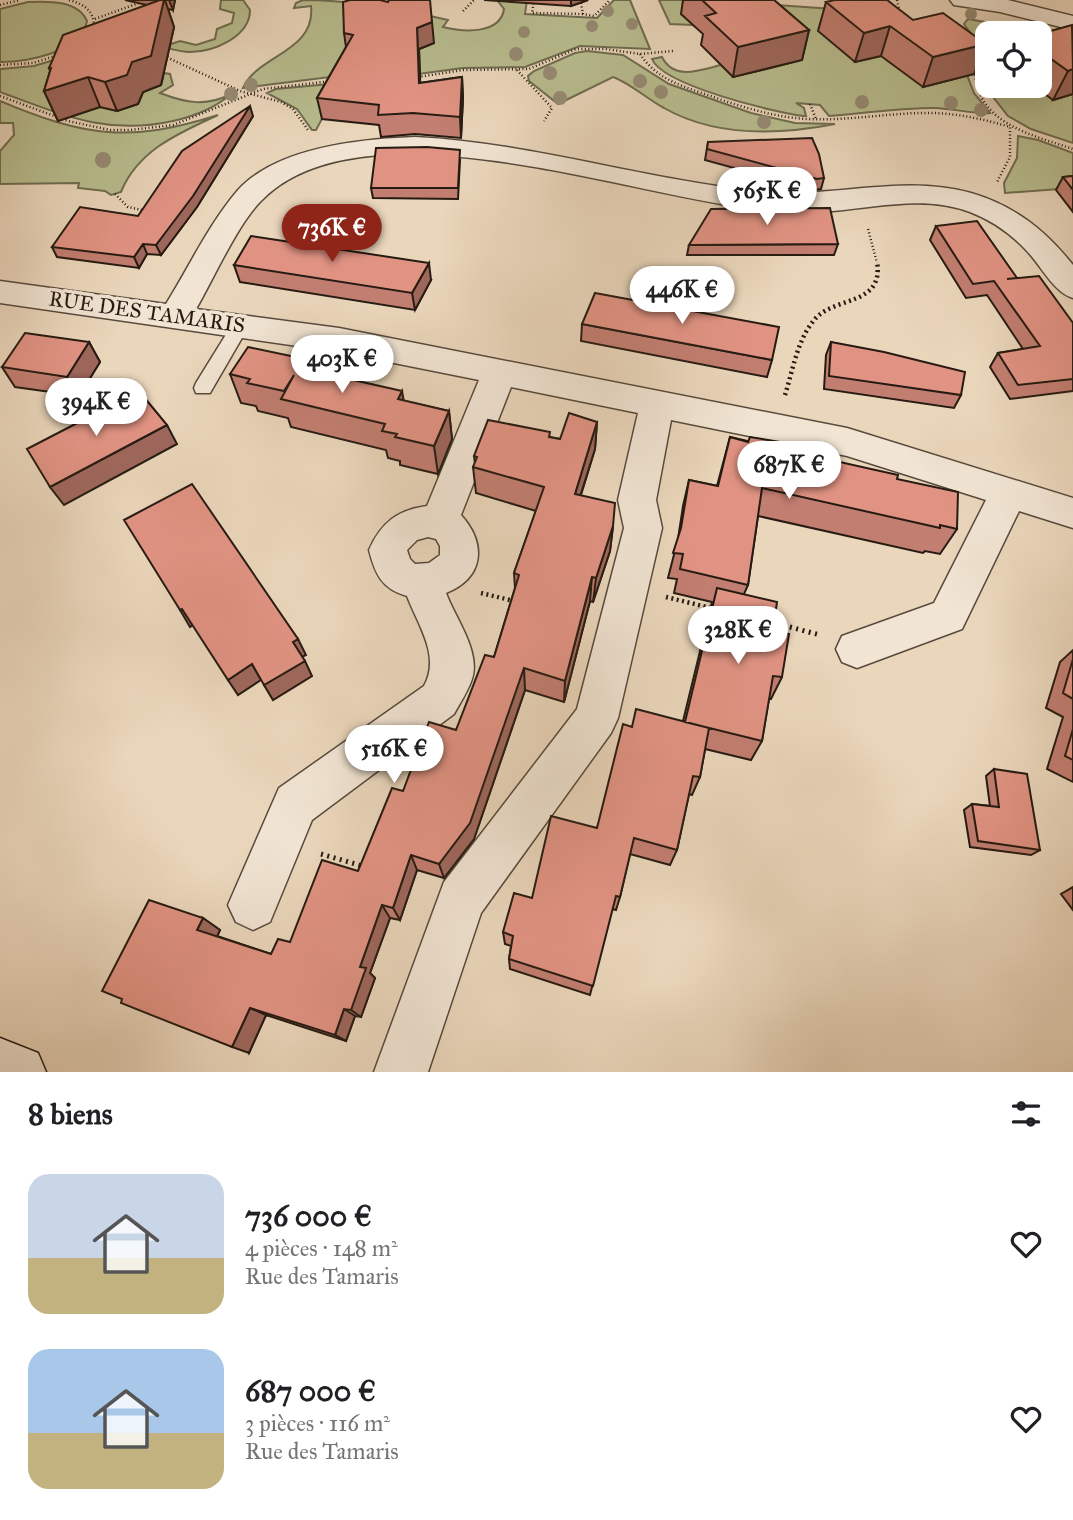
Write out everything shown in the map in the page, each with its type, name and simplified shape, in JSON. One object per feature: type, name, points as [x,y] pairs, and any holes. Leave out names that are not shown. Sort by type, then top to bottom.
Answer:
[{"type":"street","points":[[962,0],[1023,10],[1073,23]]},
{"type":"street","points":[[176,315],[250,195],[281,173],[324,158],[365,150],[420,146],[472,149],[541,158],[608,174],[738,198],[794,203],[936,195],[959,198],[1029,232],[1073,287]]},
{"type":"street","name":"RUE DES TAMARIS","points":[[0,292],[240,324],[339,341],[775,427],[847,442],[1073,513]]},
{"type":"street","points":[[439,523],[499,373]]},
{"type":"street","points":[[401,1072],[461,900],[596,718],[643,528],[637,500],[657,405]]},
{"type":"street","points":[[857,649],[948,616],[1009,492]]},
{"type":"street","points":[[416,522],[439,523],[449,527],[461,545],[456,566],[433,580],[399,576],[388,560],[388,550],[397,533],[416,522]]},
{"type":"street","points":[[253,905],[295,804],[439,699],[452,677],[452,653],[427,601],[433,580]]},
{"type":"street","points":[[0,1065],[19,1072]]},
{"type":"lane","points":[[203,388],[240,324]]},
{"type":"path","points":[[0,5],[20,0]]},
{"type":"path","points":[[69,0],[87,7],[95,19],[92,31]]},
{"type":"path","points":[[95,19],[147,0]]},
{"type":"path","points":[[463,10],[474,0]]},
{"type":"path","points":[[534,0],[532,13],[594,16],[610,0]]},
{"type":"path","points":[[897,0],[903,25]]},
{"type":"path","points":[[581,3],[583,14]]},
{"type":"path","points":[[415,78],[463,70],[517,70],[541,65],[576,49],[605,49],[640,54],[673,51]]},
{"type":"path","points":[[0,65],[33,63],[65,52]]},
{"type":"path","points":[[155,53],[176,59],[203,76],[250,94],[281,102],[293,109],[315,139],[324,158]]},
{"type":"path","points":[[640,54],[650,69],[659,75],[754,110],[816,119],[939,113],[962,115],[1010,127],[1073,149]]},
{"type":"path","points":[[975,67],[975,84]]},
{"type":"path","points":[[517,70],[532,88],[548,100],[552,108],[544,121]]},
{"type":"path","points":[[0,96],[68,121],[110,130],[130,130],[182,122],[222,108],[263,89],[342,80]]},
{"type":"path","points":[[982,207],[1006,169],[1011,147],[1010,127],[985,98]]},
{"type":"path","points":[[810,104],[816,119]]},
{"type":"path","points":[[115,194],[128,207],[147,211]]},
{"type":"path","points":[[775,427],[803,338],[813,320],[820,314],[860,298],[878,282],[880,273],[861,201]]},
{"type":"path","points":[[433,580],[522,603]]},
{"type":"path","points":[[628,588],[719,610]]},
{"type":"path","points":[[763,620],[812,632],[857,649]]},
{"type":"path","points":[[280,841],[379,871]]},
{"type":"green space","points":[[221,0],[243,0],[250,10],[244,28],[237,35],[219,46],[199,51],[183,52],[162,47],[180,41],[196,45],[215,39],[217,29],[232,23],[234,13],[220,9]]},
{"type":"green space","points":[[303,0],[358,3],[394,9],[448,20],[443,27],[480,30],[496,23],[501,17],[504,9],[497,0],[527,0],[525,14],[597,18],[614,0],[630,0],[650,49],[580,46],[525,67],[463,68],[403,76],[330,77],[243,88],[260,68],[304,34],[310,21],[311,6],[294,8],[296,3]]},
{"type":"green space","points":[[659,0],[746,0],[749,3],[876,12],[886,54],[967,75],[975,98],[978,98],[990,113],[922,108],[829,116],[820,105],[796,103],[804,108],[804,116],[721,96],[676,78],[660,69],[652,59],[662,57],[673,69],[688,72],[721,65],[733,77],[774,66],[693,25],[670,24]]},
{"type":"green space","points":[[28,2],[70,5],[83,14],[87,21],[83,32],[75,41],[51,54],[0,62],[0,9]]},
{"type":"green space","points":[[968,19],[979,21],[975,21],[975,39],[964,24]]},
{"type":"green space","points":[[587,51],[623,55],[669,84],[751,113],[795,123],[835,124],[792,130],[726,129],[704,124],[664,108],[613,77],[558,104],[529,81],[528,76],[534,71],[575,53]]},
{"type":"green space","points":[[67,56],[100,107],[117,111],[138,104],[143,92],[161,85],[164,73],[170,74],[173,85],[160,93],[169,96],[204,102],[231,94],[211,108],[189,117],[149,125],[126,126],[64,115],[0,92],[0,69],[34,66]]},
{"type":"green space","points":[[341,83],[316,130],[312,130],[297,109],[267,93],[276,89]]},
{"type":"green space","points":[[1073,94],[1073,143],[1031,129],[1008,116],[994,98],[1053,100]]},
{"type":"green space","points":[[0,101],[58,122],[108,132],[159,130],[218,115],[161,144],[128,177],[121,192],[111,195],[105,191],[78,188],[79,183],[0,184],[0,151],[14,135],[13,123],[0,123]]},
{"type":"green space","points":[[1018,136],[1073,153],[1073,188],[1005,193],[1004,183],[1017,158]]},
{"type":"building","points":[[164,0],[151,56],[132,62],[127,75],[105,82],[88,77],[44,91],[49,68],[63,35]]},
{"type":"building","points":[[430,0],[432,22],[417,28],[419,83],[462,77],[460,117],[413,113],[378,115],[379,105],[317,98],[353,35],[344,33],[343,2]]},
{"type":"building","points":[[702,0],[774,0],[809,30],[738,47],[705,16],[716,13]]},
{"type":"building","points":[[887,0],[913,20],[943,13],[975,36],[975,47],[933,57],[890,26],[864,33],[826,2]]},
{"type":"building","points":[[1072,25],[1073,69],[1068,71],[1052,60],[1052,31]]},
{"type":"building","points":[[250,106],[193,196],[156,245],[143,244],[134,257],[52,247],[80,207],[138,216],[182,151]]},
{"type":"building","points":[[812,138],[819,154],[824,178],[817,179],[707,149],[708,142]]},
{"type":"building","points":[[427,147],[460,150],[458,188],[371,188],[376,148]]},
{"type":"building","points":[[1073,176],[1073,190],[1063,177]]},
{"type":"building","points":[[830,208],[838,244],[689,245],[711,209]]},
{"type":"building","points":[[977,221],[1017,278],[1007,279],[1039,276],[1073,323],[1073,379],[1018,385],[998,353],[1040,346],[994,281],[973,284],[936,226]]},
{"type":"building","points":[[251,236],[429,263],[412,293],[234,265]]},
{"type":"building","points":[[595,293],[779,327],[772,360],[582,324]]},
{"type":"building","points":[[25,333],[89,342],[67,377],[2,367]]},
{"type":"building","points":[[831,342],[965,372],[961,395],[829,376]]},
{"type":"building","points":[[248,347],[305,359],[300,368],[402,391],[398,399],[449,411],[434,446],[395,437],[397,434],[382,431],[385,424],[281,399],[294,375],[284,391],[247,383],[250,379],[230,374]]},
{"type":"building","points":[[139,391],[167,425],[50,487],[27,449]]},
{"type":"building","points":[[569,413],[597,422],[575,494],[615,503],[613,526],[596,578],[592,577],[565,681],[524,668],[470,823],[439,864],[411,855],[393,908],[382,905],[360,967],[366,968],[351,1010],[344,1009],[335,1035],[250,1008],[232,1047],[121,1003],[122,999],[102,991],[149,900],[203,918],[197,930],[271,954],[278,939],[290,942],[322,860],[358,871],[392,788],[403,791],[429,722],[456,730],[485,655],[494,657],[519,575],[514,573],[544,487],[473,467],[477,457],[474,456],[488,420],[550,432],[549,437],[560,439]]},
{"type":"building","points":[[730,437],[748,442],[750,437],[835,454],[835,461],[898,475],[897,479],[958,492],[957,529],[940,525],[940,528],[762,488],[748,585],[680,569],[683,554],[673,553],[681,528],[689,480],[718,486]]},
{"type":"building","points":[[192,484],[298,639],[293,642],[305,661],[264,685],[252,664],[228,680],[124,520]]},
{"type":"building","points":[[717,588],[777,602],[773,630],[789,634],[782,677],[773,676],[762,741],[685,722]]},
{"type":"building","points":[[1073,659],[1073,699],[1063,693]]},
{"type":"building","points":[[636,709],[709,728],[700,777],[693,776],[677,850],[634,838],[620,897],[616,896],[593,986],[509,959],[513,936],[503,932],[514,893],[532,898],[551,816],[597,828],[623,724],[632,727]]},
{"type":"building","points":[[1073,729],[1073,760],[1065,756]]},
{"type":"building","points":[[994,769],[1027,774],[1040,850],[978,841],[972,804],[999,807]]}]
